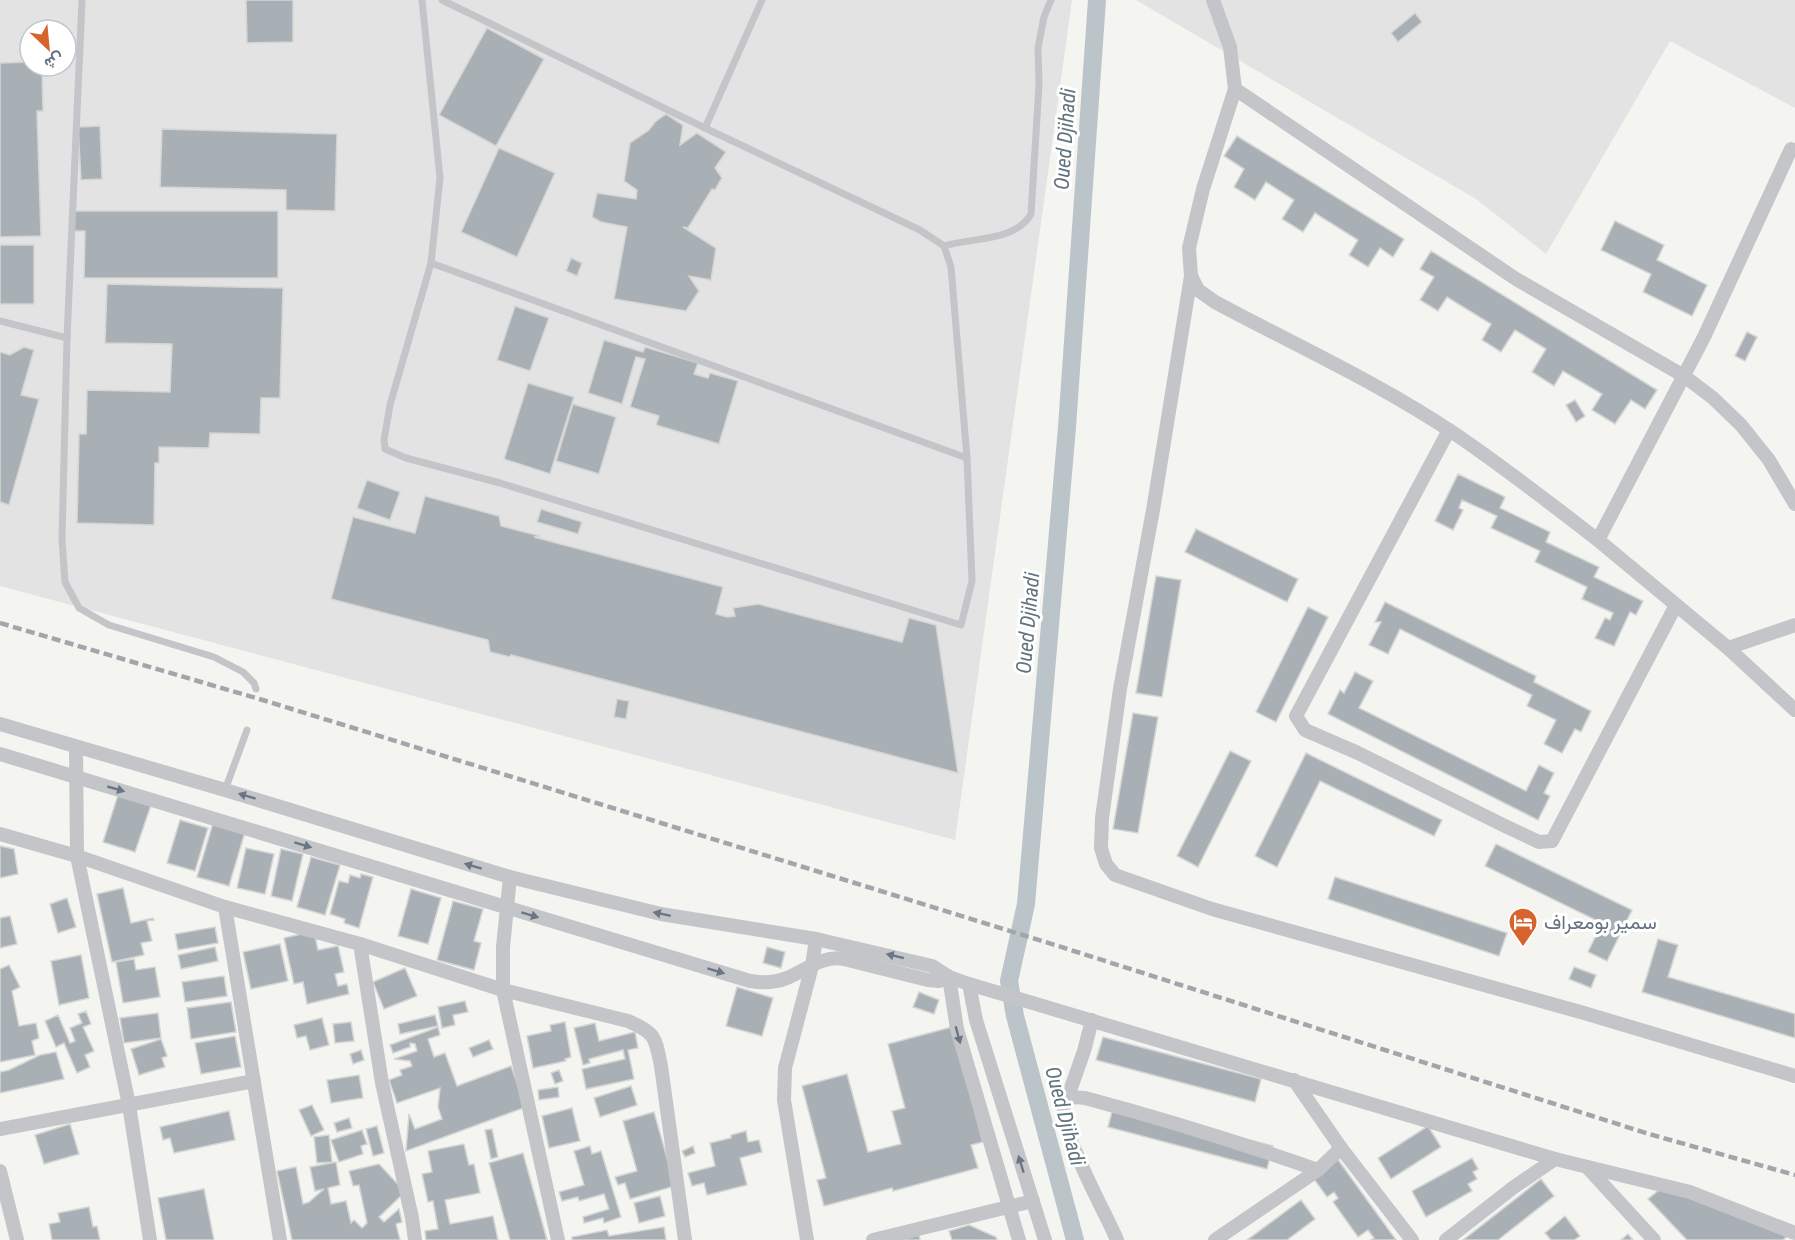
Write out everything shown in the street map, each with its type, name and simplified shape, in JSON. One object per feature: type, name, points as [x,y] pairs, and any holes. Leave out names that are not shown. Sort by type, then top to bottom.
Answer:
[{"type":"street","points":[[1213,0],[1230,47],[1235,89],[1203,189],[1189,248],[1191,276],[1153,510],[1120,689],[1102,818],[1101,848],[1106,864],[1115,875],[1212,909],[1584,1013],[1795,1076]]},
{"type":"street","points":[[1235,89],[1516,279],[1684,376],[1713,398],[1741,425],[1769,460],[1795,504]]},
{"type":"street","points":[[1598,540],[1684,376],[1791,149]]},
{"type":"street","points":[[1191,276],[1198,290],[1215,302],[1386,392],[1449,430],[1539,494],[1728,648],[1795,710]]},
{"type":"street","points":[[1449,430],[1296,716],[1305,730],[1358,753],[1539,842],[1552,841],[1677,605]]},
{"type":"street","points":[[1728,648],[1795,625]]},
{"type":"street","points":[[0,724],[510,877],[661,914],[816,939],[932,966],[949,977],[969,984],[1555,1159],[1690,1192],[1795,1233]]},
{"type":"street","points":[[76,747],[77,856],[129,1105],[150,1240]]},
{"type":"street","points":[[0,754],[750,981],[774,982],[786,979],[825,960],[838,958],[928,980],[939,981],[949,977]]},
{"type":"street","points":[[0,834],[77,856],[225,907],[360,944],[503,990],[628,1021],[647,1029],[652,1036],[661,1066],[685,1240]]},
{"type":"street","points":[[510,877],[506,908],[503,990],[558,1240]]},
{"type":"street","points":[[225,907],[280,1240]]},
{"type":"street","points":[[807,1240],[784,1100],[785,1068],[812,966],[816,939]]},
{"type":"street","points":[[360,944],[382,1083],[415,1240]]},
{"type":"street","points":[[949,977],[957,1029],[1019,1240]]},
{"type":"street","points":[[969,984],[976,1020],[1045,1240]]},
{"type":"street","points":[[1092,1020],[1084,1051],[1063,1108],[1070,1139],[1118,1240]]},
{"type":"street","points":[[1294,1080],[1341,1148],[1412,1240]]},
{"type":"street","points":[[0,1129],[254,1082]]},
{"type":"street","points":[[1066,1102],[1073,1097],[1085,1098],[1151,1115],[1318,1170]]},
{"type":"street","points":[[1215,1240],[1318,1170],[1341,1148]]},
{"type":"street","points":[[1446,1240],[1514,1187],[1555,1159]]},
{"type":"street","points":[[1587,1167],[1654,1240]]},
{"type":"street","points":[[1,1177],[17,1240]]},
{"type":"street","points":[[873,1240],[1033,1201]]},
{"type":"street","points":[[930,1226],[934,1240]]},
{"type":"lane","points":[[82,0],[67,338],[62,539],[65,582],[79,608],[109,625],[214,657],[243,672],[254,682],[256,689]]},
{"type":"lane","points":[[422,0],[440,178],[431,263],[390,405],[384,440],[384,446],[388,451],[500,483],[961,625],[972,581],[967,458],[951,267],[944,246],[920,230],[442,0]]},
{"type":"lane","points":[[705,128],[762,0]]},
{"type":"lane","points":[[944,246],[1010,233],[1025,224],[1031,214],[1039,85],[1038,48],[1044,17],[1052,0]]},
{"type":"lane","points":[[431,263],[967,458]]},
{"type":"lane","points":[[0,321],[67,338]]},
{"type":"lane","points":[[225,790],[247,730]]},
{"type":"shaded area","points":[[0,0],[1072,0],[955,840],[0,586]]},
{"type":"shaded area","points":[[1136,0],[1795,0],[1795,108],[1670,41],[1546,254],[1476,199]]},
{"type":"building","points":[[246,0],[293,0],[293,42],[247,43]]},
{"type":"building","points":[[1415,13],[1422,22],[1398,42],[1391,33]]},
{"type":"building","points":[[487,28],[544,59],[496,146],[439,115]]},
{"type":"building","points":[[18,62],[18,78],[42,78],[43,111],[37,111],[41,236],[0,237],[0,63]]},
{"type":"building","points":[[666,114],[683,125],[680,145],[697,133],[726,152],[715,168],[722,178],[715,190],[712,189],[688,228],[683,227],[716,248],[711,280],[689,276],[699,291],[686,311],[614,299],[627,227],[601,222],[592,217],[597,193],[636,199],[637,190],[624,181],[630,143]]},
{"type":"building","points":[[100,126],[102,179],[81,180],[78,127]]},
{"type":"building","points":[[162,129],[337,134],[335,211],[286,210],[286,190],[160,187]]},
{"type":"building","points":[[1237,136],[1404,239],[1393,257],[1380,248],[1368,267],[1349,255],[1358,240],[1315,213],[1303,232],[1282,219],[1294,200],[1266,182],[1255,200],[1234,187],[1244,169],[1224,156]]},
{"type":"building","points":[[499,148],[555,173],[517,257],[461,232]]},
{"type":"building","points":[[74,211],[278,211],[278,278],[84,278],[85,231],[74,231]]},
{"type":"building","points":[[1615,221],[1664,245],[1657,260],[1707,285],[1692,316],[1643,292],[1651,274],[1601,250]]},
{"type":"building","points":[[0,245],[34,245],[34,304],[0,304]]},
{"type":"building","points":[[1431,251],[1657,390],[1645,409],[1631,400],[1615,424],[1592,410],[1602,394],[1563,371],[1554,386],[1532,372],[1546,349],[1515,330],[1501,352],[1482,340],[1491,324],[1447,297],[1438,311],[1420,300],[1434,277],[1420,269]]},
{"type":"building","points":[[571,258],[582,263],[577,276],[566,271]]},
{"type":"building","points":[[107,284],[283,288],[280,398],[261,398],[260,434],[210,433],[209,448],[159,447],[159,463],[155,463],[154,525],[77,523],[79,434],[86,434],[87,390],[170,392],[172,344],[105,343]]},
{"type":"building","points":[[515,306],[549,318],[530,371],[497,360]]},
{"type":"building","points":[[1747,332],[1757,337],[1745,361],[1735,356]]},
{"type":"building","points":[[604,340],[643,352],[645,347],[698,363],[694,374],[708,378],[710,373],[738,381],[719,444],[656,425],[659,416],[630,407],[645,359],[636,357],[622,404],[588,393]]},
{"type":"building","points":[[24,347],[34,350],[21,395],[39,399],[9,505],[0,502],[0,352],[10,355]]},
{"type":"building","points":[[528,383],[574,397],[550,474],[504,459]]},
{"type":"building","points":[[1575,400],[1585,416],[1576,422],[1566,405]]},
{"type":"building","points":[[573,404],[616,417],[599,474],[556,461]]},
{"type":"building","points":[[1458,474],[1505,497],[1500,508],[1550,532],[1546,542],[1599,567],[1594,577],[1643,601],[1636,615],[1630,612],[1614,646],[1595,638],[1605,618],[1610,620],[1613,613],[1582,599],[1587,587],[1535,562],[1540,551],[1491,528],[1497,516],[1462,500],[1459,508],[1463,510],[1453,530],[1435,521]]},
{"type":"building","points":[[367,480],[400,492],[390,520],[357,508]]},
{"type":"building","points":[[425,496],[499,516],[501,526],[540,536],[534,537],[723,587],[716,614],[727,617],[735,616],[733,608],[758,604],[902,642],[909,618],[936,625],[958,773],[511,655],[510,657],[490,652],[488,640],[331,599],[353,517],[415,533]]},
{"type":"building","points":[[541,509],[582,522],[578,534],[537,522]]},
{"type":"building","points":[[1196,529],[1298,579],[1287,602],[1185,552]]},
{"type":"building","points":[[1156,576],[1181,580],[1162,697],[1136,693]]},
{"type":"building","points":[[1385,602],[1536,676],[1534,682],[1591,711],[1581,732],[1575,729],[1562,753],[1544,744],[1556,720],[1527,706],[1532,695],[1400,629],[1388,654],[1369,645],[1381,622],[1375,622]]},
{"type":"building","points":[[1308,607],[1328,617],[1276,722],[1256,712]]},
{"type":"building","points":[[1355,672],[1373,681],[1359,708],[1526,791],[1539,765],[1554,773],[1544,793],[1550,796],[1538,820],[1328,714],[1340,690],[1344,693]]},
{"type":"building","points":[[617,699],[629,701],[626,719],[614,717]]},
{"type":"building","points":[[1133,713],[1158,717],[1138,833],[1113,829]]},
{"type":"building","points":[[1230,751],[1251,761],[1198,867],[1177,856]]},
{"type":"building","points":[[1306,753],[1442,820],[1434,836],[1320,781],[1277,867],[1255,856]]},
{"type":"building","points":[[118,795],[151,805],[135,852],[103,842]]},
{"type":"building","points":[[180,820],[208,828],[195,871],[167,863]]},
{"type":"building","points":[[213,823],[245,832],[229,886],[197,877]]},
{"type":"building","points":[[1496,844],[1632,910],[1607,961],[1588,952],[1602,923],[1485,866]]},
{"type":"building","points":[[0,846],[14,849],[18,874],[0,878]]},
{"type":"building","points":[[246,848],[274,854],[265,894],[237,888]]},
{"type":"building","points":[[281,849],[303,854],[292,901],[271,896]]},
{"type":"building","points":[[311,857],[340,865],[325,915],[297,907]]},
{"type":"building","points":[[361,874],[373,877],[359,928],[344,923],[345,919],[330,914],[339,881],[348,883],[350,875],[360,878]]},
{"type":"building","points":[[1335,877],[1507,933],[1499,956],[1328,899]]},
{"type":"building","points":[[123,888],[131,923],[153,918],[154,920],[147,921],[152,941],[141,943],[144,955],[112,962],[97,894]]},
{"type":"building","points":[[411,889],[441,898],[428,944],[398,936]]},
{"type":"building","points":[[67,898],[76,927],[58,933],[50,904]]},
{"type":"building","points":[[453,901],[483,909],[474,941],[481,943],[474,970],[437,960]]},
{"type":"building","points":[[10,916],[17,944],[0,948],[0,918]]},
{"type":"building","points":[[215,927],[218,943],[178,950],[175,934]]},
{"type":"building","points":[[314,931],[318,950],[338,946],[344,972],[335,974],[338,986],[347,984],[349,994],[307,1004],[303,982],[294,984],[284,938]]},
{"type":"building","points":[[1658,939],[1678,945],[1668,977],[1795,1014],[1795,1038],[1642,992]]},
{"type":"building","points":[[280,944],[288,981],[251,989],[243,952]]},
{"type":"building","points":[[215,947],[218,961],[181,969],[178,955]]},
{"type":"building","points":[[767,947],[785,952],[781,968],[763,963]]},
{"type":"building","points":[[81,955],[89,998],[59,1005],[51,961]]},
{"type":"building","points":[[134,959],[136,970],[155,967],[160,997],[123,1003],[116,962]]},
{"type":"building","points":[[9,965],[20,987],[12,991],[19,1026],[36,1023],[39,1038],[32,1041],[35,1055],[0,1062],[0,969]]},
{"type":"building","points":[[1574,967],[1596,975],[1591,988],[1569,979]]},
{"type":"building","points":[[405,968],[417,996],[384,1009],[373,982]]},
{"type":"building","points":[[224,976],[227,996],[185,1002],[182,982]]},
{"type":"building","points":[[737,987],[773,998],[762,1036],[726,1026]]},
{"type":"building","points":[[919,992],[939,1000],[934,1014],[913,1007]]},
{"type":"building","points":[[465,1001],[468,1012],[453,1015],[455,1025],[442,1028],[438,1007]]},
{"type":"building","points":[[231,1002],[236,1032],[191,1039],[187,1008]]},
{"type":"building","points":[[86,1011],[91,1024],[83,1027],[94,1051],[85,1055],[90,1067],[77,1073],[64,1043],[56,1047],[45,1021],[58,1015],[70,1043],[75,1041],[70,1028],[82,1023],[78,1014]]},
{"type":"building","points":[[158,1013],[161,1038],[124,1043],[120,1018]]},
{"type":"building","points":[[435,1015],[438,1026],[400,1034],[398,1024]]},
{"type":"building","points":[[322,1018],[329,1045],[310,1050],[306,1036],[297,1038],[294,1025]]},
{"type":"building","points":[[351,1022],[354,1041],[335,1043],[333,1024]]},
{"type":"building","points":[[565,1022],[571,1057],[565,1059],[566,1061],[533,1068],[527,1036],[551,1031],[550,1025]]},
{"type":"building","points":[[595,1023],[599,1041],[635,1032],[638,1048],[628,1050],[634,1079],[586,1089],[582,1069],[625,1059],[623,1050],[589,1059],[590,1063],[583,1065],[574,1028]]},
{"type":"building","points":[[438,1027],[440,1035],[428,1039],[434,1057],[445,1053],[457,1086],[511,1066],[526,1107],[406,1151],[409,1114],[415,1129],[442,1119],[438,1107],[440,1088],[397,1103],[389,1080],[402,1075],[400,1070],[412,1066],[410,1061],[394,1059],[417,1051],[415,1044],[410,1043],[410,1047],[393,1053],[390,1045]]},
{"type":"building","points":[[952,1027],[983,1142],[971,1145],[978,1168],[893,1191],[892,1188],[824,1206],[817,1180],[826,1178],[802,1086],[847,1074],[868,1152],[901,1144],[892,1111],[905,1108],[888,1044]]},
{"type":"building","points":[[235,1036],[241,1067],[201,1074],[195,1043]]},
{"type":"building","points":[[1103,1037],[1261,1079],[1255,1102],[1096,1060]]},
{"type":"building","points":[[161,1039],[167,1056],[162,1058],[165,1067],[139,1075],[131,1049]]},
{"type":"building","points":[[489,1040],[493,1049],[473,1057],[469,1048]]},
{"type":"building","points":[[361,1050],[364,1060],[353,1064],[350,1054]]},
{"type":"building","points":[[56,1052],[64,1079],[0,1093],[0,1072],[40,1055]]},
{"type":"building","points":[[559,1070],[563,1081],[555,1084],[551,1073]]},
{"type":"building","points":[[359,1075],[363,1098],[331,1103],[327,1080]]},
{"type":"building","points":[[631,1086],[637,1105],[600,1117],[594,1098]]},
{"type":"building","points":[[558,1087],[559,1097],[539,1100],[538,1090]]},
{"type":"building","points":[[1114,1104],[1273,1146],[1267,1169],[1108,1127]]},
{"type":"building","points":[[312,1105],[324,1130],[311,1136],[299,1110]]},
{"type":"building","points":[[572,1108],[580,1141],[549,1148],[542,1116]]},
{"type":"building","points":[[229,1111],[235,1140],[174,1153],[170,1138],[163,1140],[160,1127]]},
{"type":"building","points":[[654,1112],[675,1186],[630,1199],[625,1183],[618,1185],[615,1177],[637,1171],[623,1121]]},
{"type":"building","points":[[349,1118],[352,1128],[337,1132],[334,1123]]},
{"type":"building","points":[[70,1124],[79,1154],[44,1164],[35,1135]]},
{"type":"building","points":[[377,1126],[384,1153],[373,1156],[366,1129]]},
{"type":"building","points":[[1428,1126],[1441,1147],[1391,1179],[1378,1158]]},
{"type":"building","points":[[492,1129],[498,1157],[491,1159],[485,1130]]},
{"type":"building","points":[[362,1130],[367,1144],[361,1146],[363,1154],[339,1162],[331,1140]]},
{"type":"building","points":[[746,1131],[748,1142],[759,1140],[762,1152],[740,1158],[747,1185],[707,1195],[704,1183],[692,1186],[688,1173],[715,1166],[710,1143],[731,1138],[731,1135]]},
{"type":"building","points":[[329,1135],[332,1162],[317,1163],[314,1137]]},
{"type":"building","points":[[464,1144],[469,1165],[474,1164],[480,1193],[445,1200],[450,1224],[493,1216],[498,1240],[426,1240],[425,1231],[438,1229],[433,1201],[428,1202],[422,1174],[432,1172],[428,1151]]},
{"type":"building","points":[[590,1146],[592,1154],[601,1151],[621,1217],[604,1223],[603,1218],[584,1223],[583,1217],[609,1209],[604,1194],[579,1201],[578,1197],[562,1201],[559,1192],[584,1185],[574,1151]]},
{"type":"building","points":[[693,1146],[695,1153],[685,1157],[682,1151]]},
{"type":"building","points":[[523,1153],[547,1240],[510,1240],[489,1163]]},
{"type":"building","points":[[1336,1157],[1396,1240],[1371,1240],[1374,1238],[1368,1230],[1358,1237],[1333,1202],[1338,1198],[1334,1192],[1327,1197],[1311,1175]]},
{"type":"building","points":[[1472,1158],[1478,1169],[1473,1172],[1477,1179],[1468,1184],[1472,1191],[1426,1217],[1412,1191]]},
{"type":"building","points":[[336,1162],[340,1185],[328,1188],[331,1204],[346,1201],[351,1223],[354,1220],[362,1228],[367,1223],[359,1185],[353,1186],[349,1171],[379,1164],[405,1192],[379,1217],[384,1222],[399,1209],[402,1222],[396,1224],[400,1240],[292,1240],[277,1171],[296,1167],[303,1204],[309,1202],[324,1189],[315,1191],[310,1167]]},
{"type":"building","points":[[1541,1179],[1554,1196],[1498,1240],[1463,1240]]},
{"type":"building","points":[[1670,1181],[1795,1229],[1783,1240],[1687,1240],[1648,1199]]},
{"type":"building","points":[[204,1189],[214,1240],[166,1240],[158,1198]]},
{"type":"building","points":[[660,1196],[665,1216],[639,1223],[634,1203]]},
{"type":"building","points":[[1301,1200],[1315,1219],[1287,1240],[1247,1240]]},
{"type":"building","points":[[89,1207],[93,1227],[97,1226],[100,1240],[52,1240],[49,1224],[60,1222],[58,1213]]},
{"type":"building","points":[[1565,1216],[1580,1236],[1574,1240],[1551,1240],[1545,1233]]},
{"type":"building","points":[[969,1225],[996,1237],[997,1240],[952,1240],[949,1231]]},
{"type":"building","points":[[664,1227],[666,1240],[572,1240],[572,1237],[607,1230],[609,1236]]},
{"type":"building","points":[[1628,1234],[1633,1240],[1621,1240]]},
{"type":"building","points":[[919,1235],[920,1240],[900,1240]]},
{"type":"waterway","name":"Oued Djihadi","points":[[1075,1240],[1015,1016],[1009,981],[1026,904],[1067,427],[1097,0]]},
{"type":"railway","points":[[0,623],[266,701],[1055,945],[1649,1134],[1795,1175]]},
{"type":"place","name":"سمير بومعراف","points":[[1523,948]]}]
